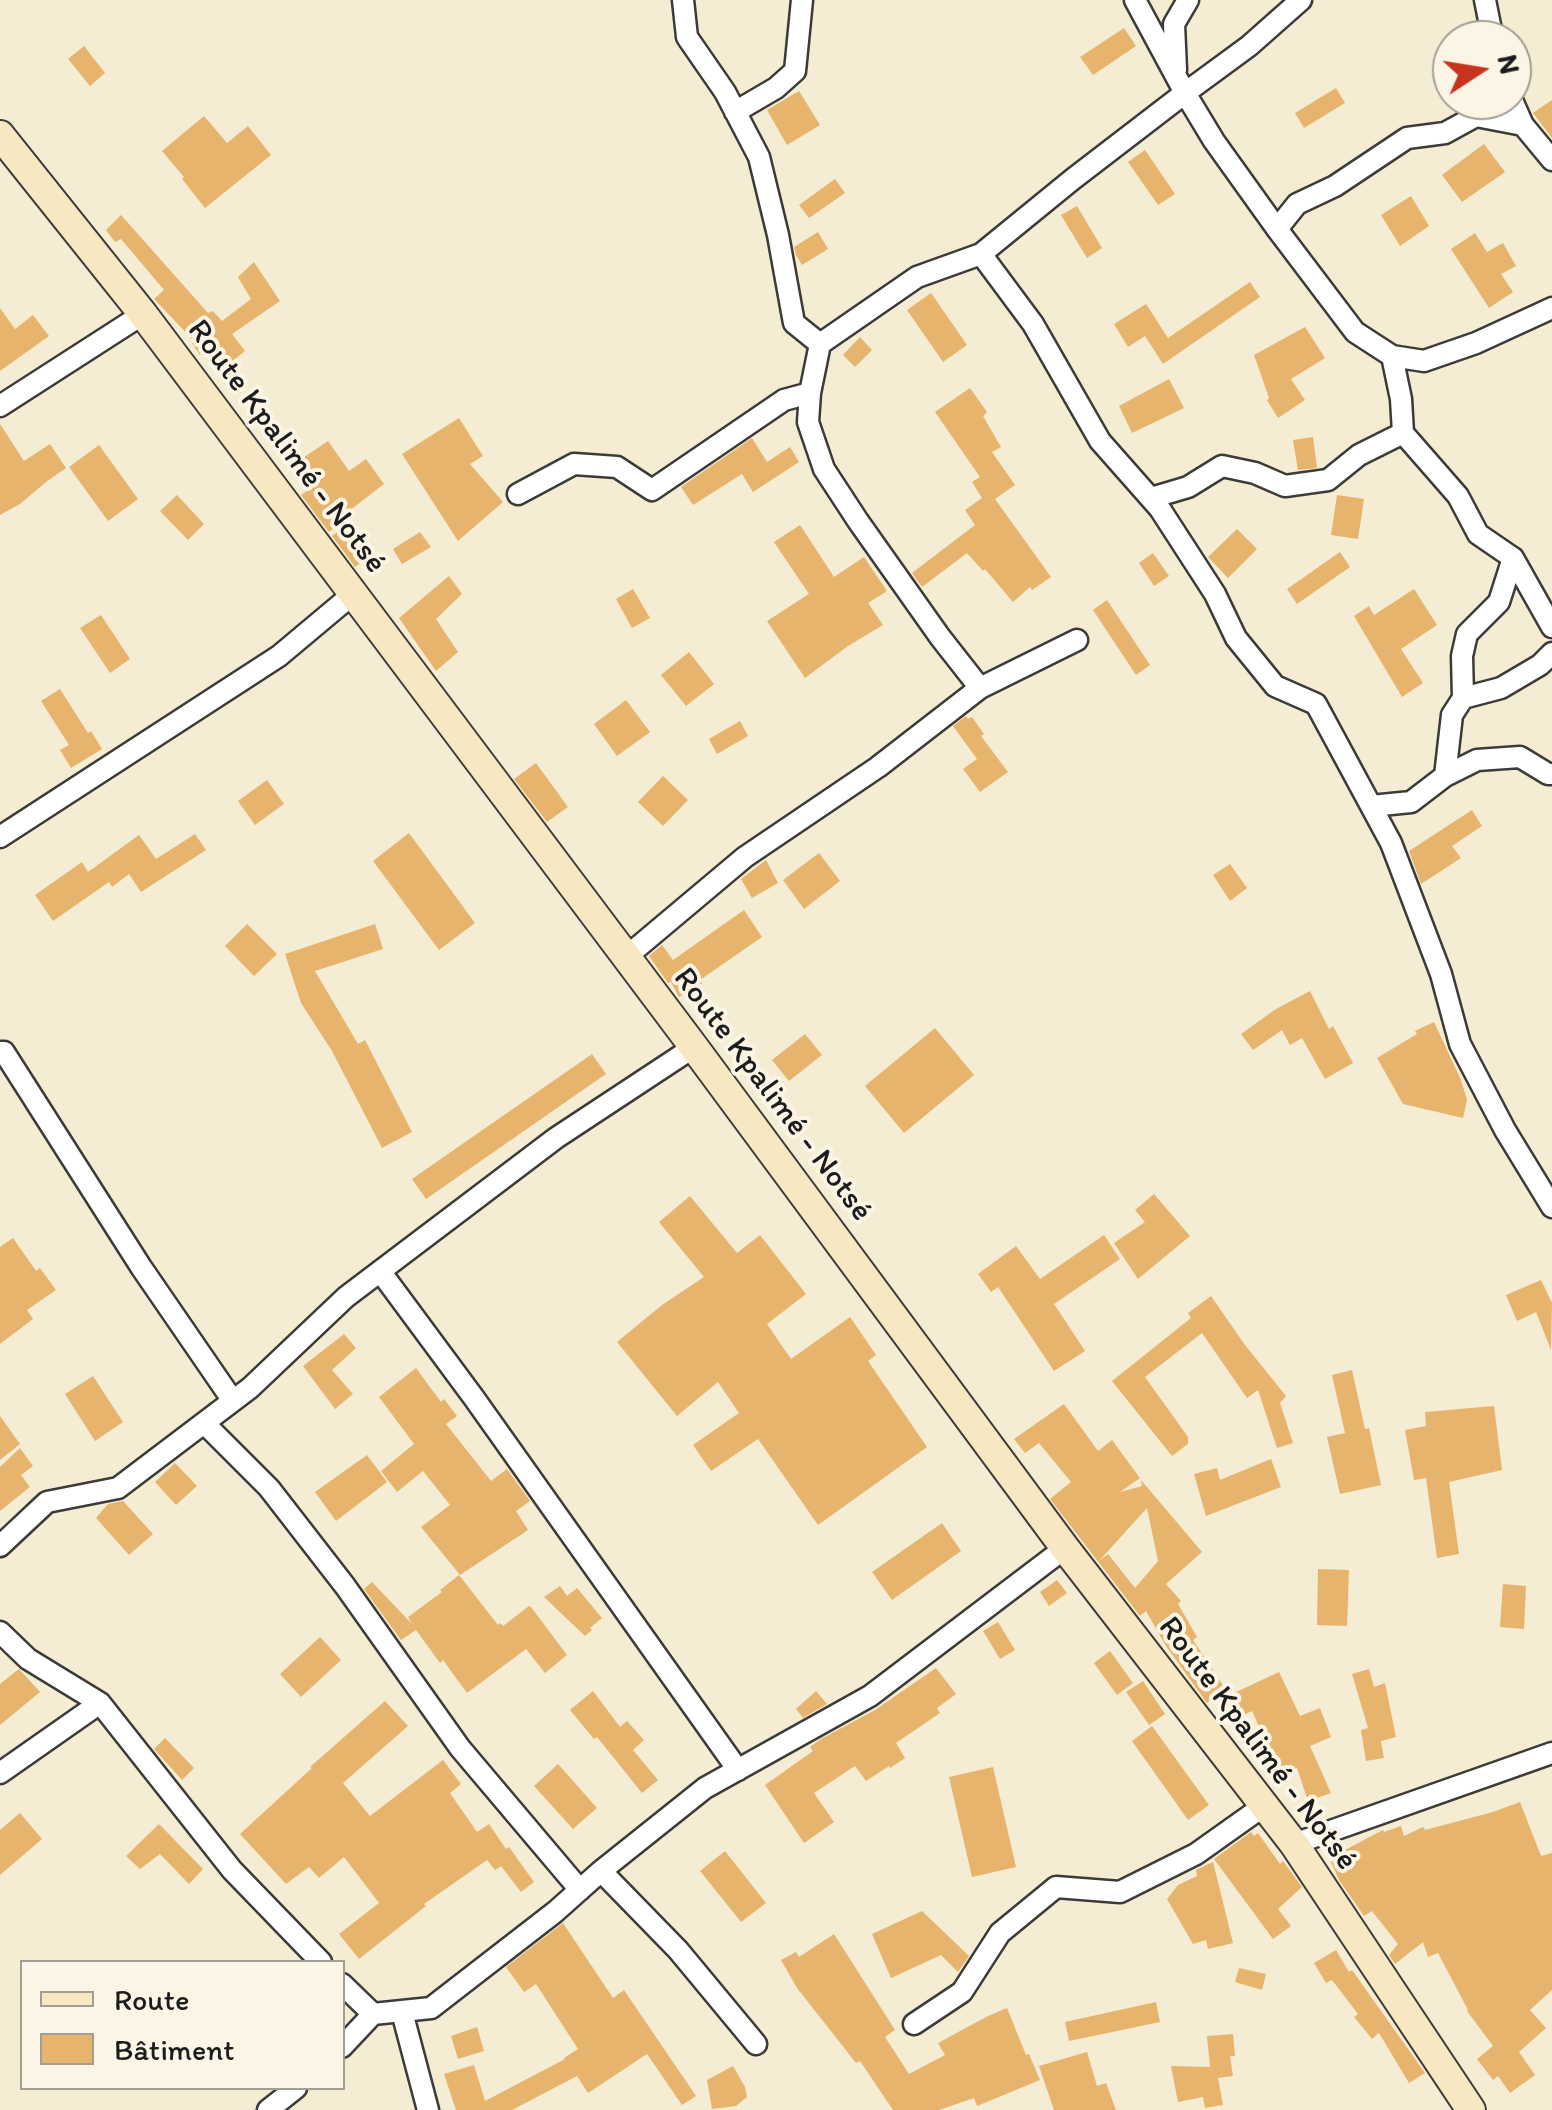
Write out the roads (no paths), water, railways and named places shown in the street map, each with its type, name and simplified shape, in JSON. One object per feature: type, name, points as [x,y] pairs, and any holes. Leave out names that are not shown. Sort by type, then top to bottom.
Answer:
[{"type":"main road","name":"Route Kpalimé - Notsé","points":[[0,135],[143,314],[694,1047],[1064,1548],[1294,1844],[1470,2110]]},
{"type":"street","points":[[683,0],[688,38],[725,92],[759,157],[794,323],[820,344]]},
{"type":"street","points":[[735,112],[776,88],[795,71],[802,0]]},
{"type":"street","points":[[1135,0],[1214,141],[1355,332],[1392,356],[1424,361],[1490,338],[1552,308]]},
{"type":"street","points":[[1181,85],[1174,24],[1188,0]]},
{"type":"street","points":[[980,688],[824,469],[808,422],[820,344],[918,277],[980,254],[1181,85],[1249,46],[1301,0]]},
{"type":"street","points":[[1277,230],[1297,204],[1336,186],[1407,138],[1445,133],[1462,120]]},
{"type":"street","points":[[1510,120],[1524,125]]},
{"type":"street","points":[[1522,120],[1552,160]]},
{"type":"street","points":[[980,254],[1033,324],[1100,441],[1160,509],[1215,594],[1236,638],[1275,686],[1316,704],[1390,843],[1441,974],[1460,1044],[1505,1130],[1552,1207]]},
{"type":"street","points":[[0,406],[143,314]]},
{"type":"street","points":[[1392,356],[1403,433],[1458,496],[1478,534],[1513,558],[1552,627]]},
{"type":"street","points":[[518,494],[574,464],[617,467],[652,490],[784,400],[810,394]]},
{"type":"street","points":[[1150,498],[1188,488],[1222,466],[1255,473],[1285,486],[1328,480],[1359,455],[1403,433]]},
{"type":"street","points":[[1445,776],[1452,715],[1463,698],[1466,634],[1499,602],[1513,558]]},
{"type":"street","points":[[0,837],[278,656],[353,594]]},
{"type":"street","points":[[626,957],[745,858],[878,767],[980,688],[1077,640]]},
{"type":"street","points":[[1463,698],[1501,688],[1540,665],[1552,652]]},
{"type":"street","points":[[1371,806],[1411,802],[1445,776],[1477,760],[1520,757],[1552,774]]},
{"type":"street","points":[[0,1546],[47,1502],[118,1488],[250,1388],[346,1296],[556,1138],[694,1047]]},
{"type":"street","points":[[0,1052],[4,1052],[140,1267],[233,1401]]},
{"type":"street","points":[[380,1271],[738,1770]]},
{"type":"street","points":[[204,1423],[269,1488],[345,1586],[460,1748],[580,1890]]},
{"type":"street","points":[[345,2044],[374,2014],[431,2008],[705,1788],[870,1696],[1064,1548]]},
{"type":"street","points":[[0,1632],[28,1658],[100,1703],[232,1870],[320,1960]]},
{"type":"street","points":[[0,1773],[100,1703]]},
{"type":"street","points":[[1294,1844],[1552,1753]]},
{"type":"street","points":[[914,2024],[962,1992],[1000,1933],[1056,1887],[1120,1892],[1196,1854],[1264,1805]]},
{"type":"street","points":[[602,1872],[678,1950],[756,2044]]},
{"type":"street","points":[[345,1987],[374,2014]]},
{"type":"street","points":[[402,2012],[428,2110]]},
{"type":"street","points":[[268,2110],[293,2090]]}]
